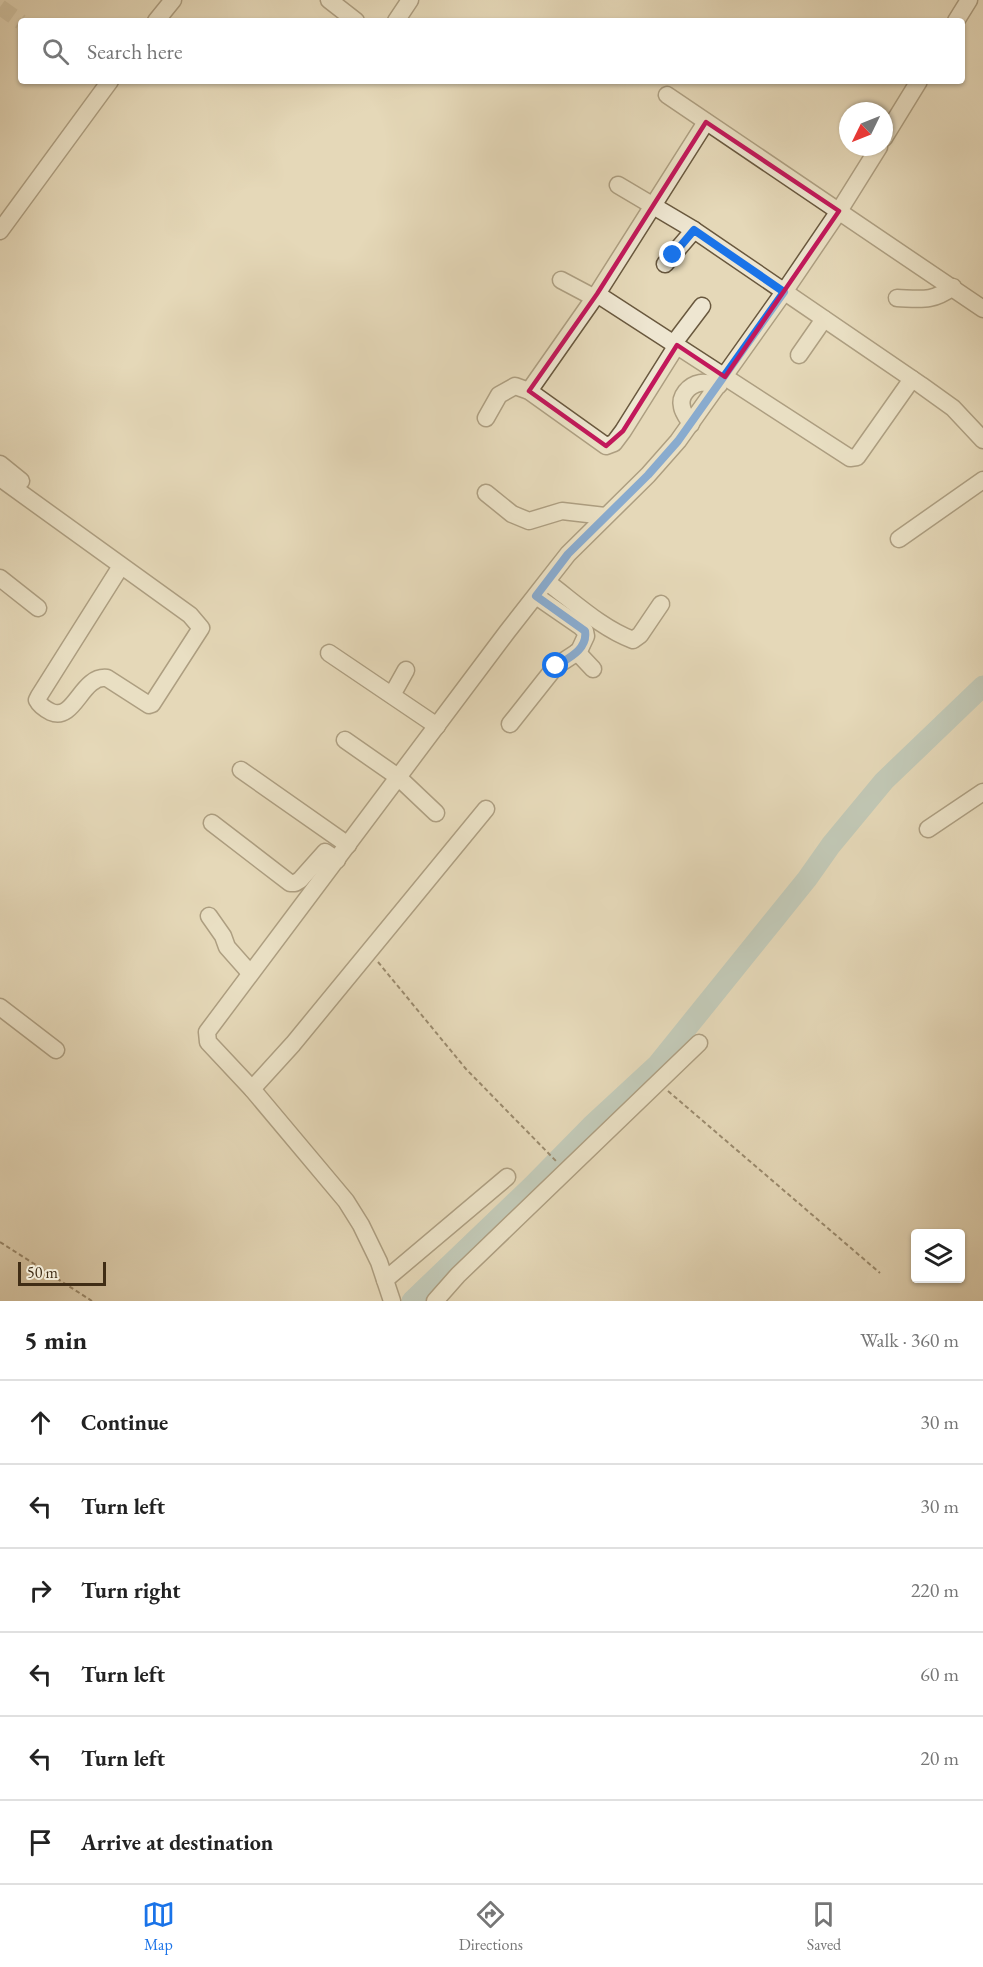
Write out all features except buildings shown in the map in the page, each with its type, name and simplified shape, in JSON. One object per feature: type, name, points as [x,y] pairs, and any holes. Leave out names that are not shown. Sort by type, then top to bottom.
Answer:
[{"type":"street","points":[[158,18],[173,0]]},
{"type":"street","points":[[329,0],[352,18]]},
{"type":"street","points":[[398,18],[410,0]]},
{"type":"street","points":[[958,18],[969,0]]},
{"type":"street","points":[[0,231],[108,84]]},
{"type":"street","points":[[893,123],[917,84]]},
{"type":"street","points":[[667,95],[983,309]]},
{"type":"street","points":[[529,391],[596,296],[706,122]]},
{"type":"street","points":[[391,1299],[375,1253],[346,1200],[252,1089],[208,1042],[207,1032],[568,554],[648,475],[691,424],[839,212],[873,156]]},
{"type":"street","points":[[618,184],[694,230],[912,379],[953,408],[983,441]]},
{"type":"street","points":[[665,264],[694,230]]},
{"type":"street","points":[[561,280],[596,296],[676,344],[722,381],[850,458],[857,457],[912,379]]},
{"type":"street","points":[[897,298],[939,297],[953,287]]},
{"type":"street","points":[[486,418],[499,395],[515,386],[529,391],[606,446],[614,443],[702,306]]},
{"type":"street","points":[[799,355],[824,319]]},
{"type":"street","points":[[691,424],[681,404],[688,388],[701,383],[722,381]]},
{"type":"street","points":[[0,464],[89,532]]},
{"type":"street","points":[[0,478],[190,615],[199,623],[201,631],[152,704],[149,705],[107,678],[96,678],[65,712],[58,714],[49,711],[37,700],[121,566]]},
{"type":"street","points":[[899,538],[983,480]]},
{"type":"street","points":[[486,493],[512,514],[529,521],[562,511],[605,516]]},
{"type":"street","points":[[0,578],[38,608]]},
{"type":"street","points":[[547,582],[601,623],[633,640],[640,635],[661,604]]},
{"type":"street","points":[[510,724],[556,666],[577,652],[585,636],[585,631],[536,596]]},
{"type":"street","points":[[577,652],[593,669]]},
{"type":"street","points":[[329,653],[437,726]]},
{"type":"street","points":[[392,695],[406,670]]},
{"type":"street","points":[[345,740],[398,777],[436,813]]},
{"type":"street","points":[[242,770],[348,845]]},
{"type":"street","points":[[928,830],[983,792]]},
{"type":"street","points":[[252,1089],[293,1044],[486,809]]},
{"type":"street","points":[[212,823],[290,883],[300,880],[325,852],[337,860]]},
{"type":"street","points":[[209,916],[223,936],[227,947],[250,973]]},
{"type":"street","points":[[0,1007],[56,1050]]},
{"type":"street","points":[[435,1301],[458,1275],[699,1043]]},
{"type":"street","points":[[385,1280],[507,1178]]},
{"type":"path","points":[[375,959],[466,1069],[551,1156]]},
{"type":"path","points":[[658,1083],[880,1273]]},
{"type":"path","points":[[0,1242],[92,1301]]},
{"type":"highlighted area","points":[[706,122],[839,211],[725,377],[677,345],[623,431],[606,446],[529,391],[597,294]]},
{"type":"waterway","points":[[412,1301],[591,1126],[657,1065],[884,781],[983,686]]},
{"type":"tunnel","points":[[0,7],[18,20]]},
{"type":"route","points":[[556,666],[579,651],[585,631],[536,596],[568,554],[648,475],[678,441],[784,292],[694,230],[673,255]]}]
